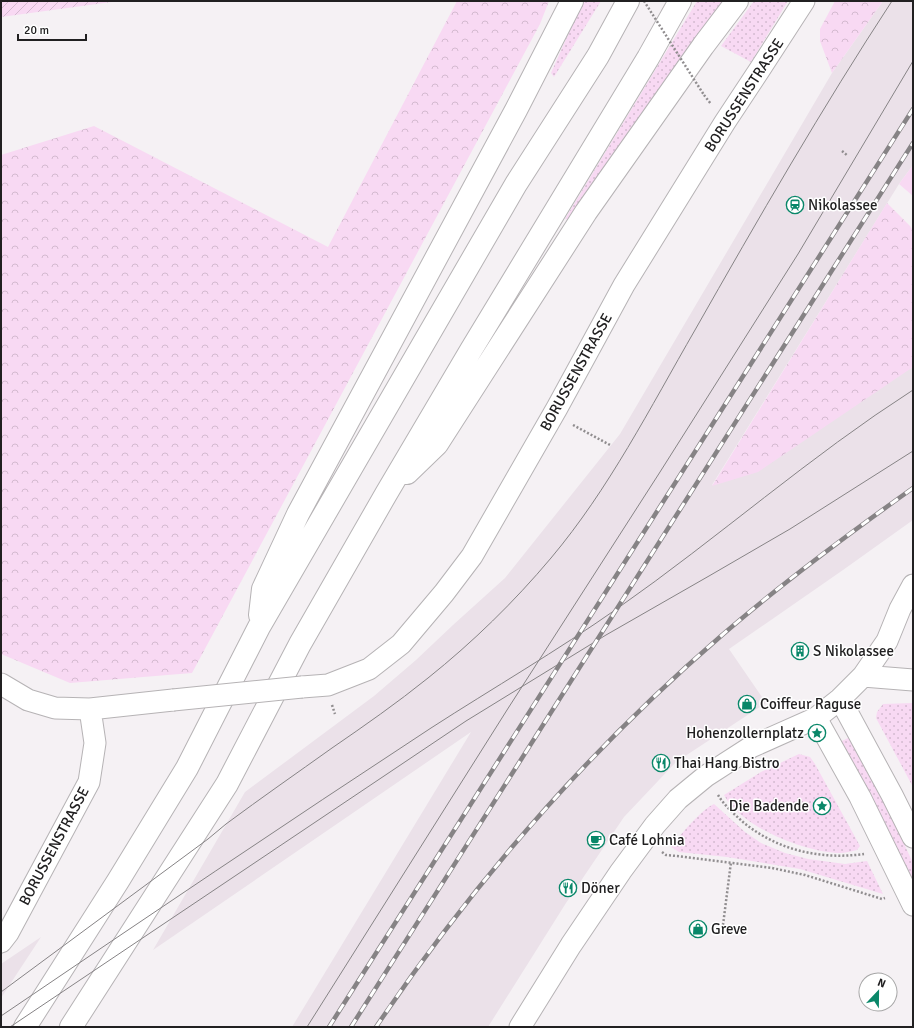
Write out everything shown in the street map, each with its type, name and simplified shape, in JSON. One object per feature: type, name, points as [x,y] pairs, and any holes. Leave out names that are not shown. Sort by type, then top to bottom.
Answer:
[{"type":"highway","points":[[258,627],[263,589],[298,514],[512,117],[572,1]]},
{"type":"highway","points":[[25,1027],[118,881],[187,768],[258,627],[516,184],[598,56],[628,1]]},
{"type":"highway","points":[[71,1027],[228,784],[300,644],[386,494],[471,350],[648,58],[680,1]]},
{"type":"highway","points":[[386,494],[437,444],[586,212],[703,46],[737,1]]},
{"type":"street","name":"BORUSSENSTRASSE","points":[[1,942],[8,932],[89,782],[95,743],[90,709],[328,685],[369,669],[401,644],[444,593],[467,562],[557,408],[624,285],[724,122],[804,1]]},
{"type":"street","points":[[520,1027],[621,871],[655,825],[678,799],[706,776],[751,748],[816,718],[840,699],[863,676],[887,641],[900,609],[913,585]]},
{"type":"street","points":[[863,676],[913,680]]},
{"type":"street","points":[[2,687],[28,700],[55,708],[90,709]]},
{"type":"street","points":[[840,699],[913,837]]},
{"type":"street","points":[[816,718],[860,797],[913,904]]},
{"type":"path","points":[[644,1],[704,95]]},
{"type":"path","points":[[842,151],[848,156]]},
{"type":"path","points":[[573,425],[610,445]]},
{"type":"path","points":[[718,795],[736,816],[755,832],[792,849],[834,856],[868,853]]},
{"type":"path","points":[[662,852],[666,855],[779,869],[805,875],[882,899],[888,897]]},
{"type":"path","points":[[723,924],[731,862]]},
{"type":"shaded area","points":[[883,1],[913,1],[913,165],[899,184],[712,485],[913,367],[913,520],[729,649],[766,703],[676,762],[624,817],[566,903],[488,1027],[292,1027],[471,732],[153,950],[245,792],[374,696],[416,660],[505,578],[620,434],[832,73]]},
{"type":"shaded area","points":[[41,937],[1,998],[1,964]]},
{"type":"green space","points":[[1,1],[119,1],[1,17]]},
{"type":"green space","points":[[457,1],[549,1],[540,24],[192,673],[70,683],[1,654],[1,155],[94,126],[328,247]]},
{"type":"green space","points":[[583,1],[601,1],[554,77],[551,73]]},
{"type":"green space","points":[[697,1],[725,1],[570,220],[565,219]]},
{"type":"green space","points":[[754,1],[788,1],[751,62],[721,46]]},
{"type":"green space","points":[[835,1],[883,1],[832,73],[820,41],[820,29]]},
{"type":"green space","points":[[913,165],[913,196],[899,184]]},
{"type":"green space","points":[[887,203],[910,226],[913,231],[913,367],[758,472],[712,486]]},
{"type":"green space","points":[[913,703],[913,787],[876,718],[877,712],[883,704]]},
{"type":"green space","points":[[850,737],[883,799],[913,863],[913,878],[911,879],[877,808],[840,742]]},
{"type":"green space","points":[[799,754],[810,757],[815,764],[860,846],[857,850],[841,853],[825,852],[792,843],[775,836],[744,817],[732,807],[724,795],[761,772]]},
{"type":"green space","points":[[714,804],[745,832],[761,843],[785,853],[808,859],[845,864],[867,861],[883,894],[800,869],[727,857],[679,852],[671,847],[703,811]]},
{"type":"tram line","points":[[1,992],[208,839],[239,814],[416,687],[477,636],[508,606],[537,574],[572,532],[592,504],[628,447],[791,164],[892,1]]},
{"type":"tram line","points":[[307,1027],[798,254],[913,61]]},
{"type":"tram line","points":[[1,1016],[215,871],[431,728],[595,624],[692,554],[838,442],[913,390]]},
{"type":"tram line","points":[[10,1027],[466,721],[606,635],[790,529],[913,451]]},
{"type":"railway","points":[[329,1027],[913,109]]},
{"type":"railway","points":[[351,1027],[913,143]]},
{"type":"railway","points":[[376,1027],[452,921],[493,870],[535,820],[625,725],[672,680],[767,597],[913,488]]},
{"type":"place","name":"Nikolassee","points":[[795,205]]},
{"type":"place","name":"S Nikolassee","points":[[800,651]]},
{"type":"place","name":"Coiffeur Raguse","points":[[747,704]]},
{"type":"place","name":"Hohenzollernplatz","points":[[817,733]]},
{"type":"place","name":"Thai Hang Bistro","points":[[661,763]]},
{"type":"place","name":"Die Badende","points":[[822,806]]},
{"type":"place","name":"Café Lohnia","points":[[596,840]]},
{"type":"place","name":"Döner","points":[[568,888]]},
{"type":"place","name":"Greve","points":[[698,929]]}]
